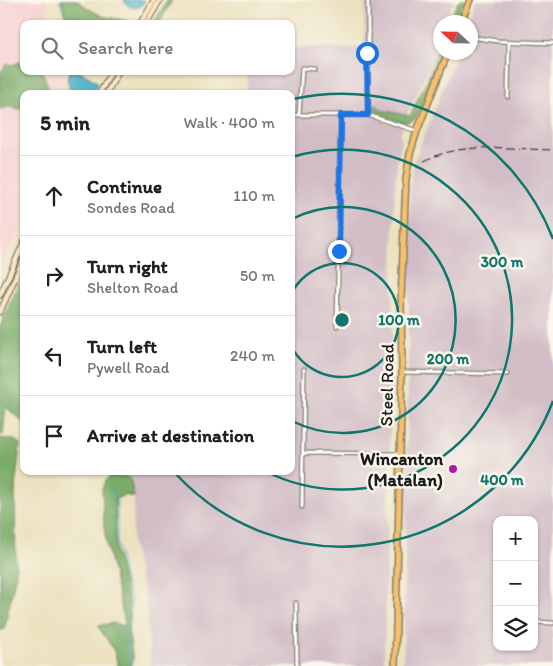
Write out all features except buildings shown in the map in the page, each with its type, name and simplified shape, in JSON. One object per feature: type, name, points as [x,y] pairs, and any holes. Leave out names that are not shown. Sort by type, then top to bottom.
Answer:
[{"type":"main road","points":[[464,15],[470,0]]},
{"type":"main road","name":"Steel Road","points":[[396,666],[402,372],[401,300],[406,179],[410,154],[417,131],[445,60]]},
{"type":"street","points":[[142,20],[154,0]]},
{"type":"street","points":[[148,20],[160,0]]},
{"type":"street","points":[[368,0],[368,115]]},
{"type":"street","points":[[478,38],[509,42],[553,43]]},
{"type":"street","points":[[508,97],[509,42]]},
{"type":"street","points":[[299,115],[302,68],[314,69]]},
{"type":"street","points":[[101,90],[110,75]]},
{"type":"street","points":[[108,90],[116,75]]},
{"type":"street","points":[[337,326],[341,115]]},
{"type":"street","points":[[295,116],[368,115],[417,131]]},
{"type":"street","points":[[0,295],[20,251]]},
{"type":"street","points":[[0,312],[20,267]]},
{"type":"street","points":[[302,507],[304,369]]},
{"type":"street","points":[[402,372],[508,374]]},
{"type":"street","points":[[303,453],[399,454]]},
{"type":"street","points":[[296,603],[297,666]]},
{"type":"street","points":[[538,622],[553,623]]},
{"type":"shaded area","points":[[0,0],[45,0],[48,20],[20,20],[20,75],[63,75],[67,90],[20,90],[20,228],[0,268]]},
{"type":"shaded area","points":[[365,0],[454,0],[447,15],[433,15],[433,59],[400,134],[402,141],[397,163],[394,200],[384,666],[151,666],[146,602],[132,542],[134,497],[129,475],[295,475],[295,90],[247,90],[248,75],[295,75],[295,47],[364,48]]},
{"type":"shaded area","points":[[475,0],[553,0],[553,666],[403,666],[410,189],[414,161],[454,60],[478,60],[478,15],[470,15]]},
{"type":"green space","points":[[61,0],[77,0],[102,16],[124,20],[81,20],[77,17],[66,15]]},
{"type":"green space","points":[[167,0],[172,0],[161,20],[155,20]]},
{"type":"green space","points":[[459,0],[464,0],[458,15],[452,15]]},
{"type":"green space","points":[[434,60],[440,60],[416,118],[406,123],[376,115],[373,105],[377,105],[381,110],[410,116]]},
{"type":"green space","points":[[20,62],[20,75],[44,75],[49,90],[20,90],[20,109],[9,107],[0,109],[0,74],[6,64],[11,65]]},
{"type":"green space","points":[[20,279],[20,419],[6,407],[3,435],[0,434],[0,327]]},
{"type":"green space","points":[[0,438],[15,440],[20,444],[15,491],[16,573],[6,623],[4,629],[0,631]]},
{"type":"green space","points":[[110,476],[126,476],[130,479],[134,497],[124,495],[115,498],[116,551],[130,609],[128,629],[133,660],[131,666],[117,666],[113,650],[98,626],[113,623],[123,626],[125,623],[104,526],[102,489],[105,481]]},
{"type":"water","points":[[124,0],[145,0],[140,7],[135,8],[130,7]]},
{"type":"water","points":[[68,75],[86,75],[98,83],[95,90],[70,90],[67,79]]},
{"type":"waterway","points":[[59,0],[66,20]]},
{"type":"waterway","points":[[113,489],[117,502],[117,541],[123,574],[131,602],[124,631],[130,666]]},
{"type":"railway","points":[[424,161],[439,155],[471,148],[553,150]]},
{"type":"place","name":"Wincanton (Matalan)","points":[[453,469]]},
{"type":"route","points":[[339,251],[341,115],[368,115],[367,53]]}]
